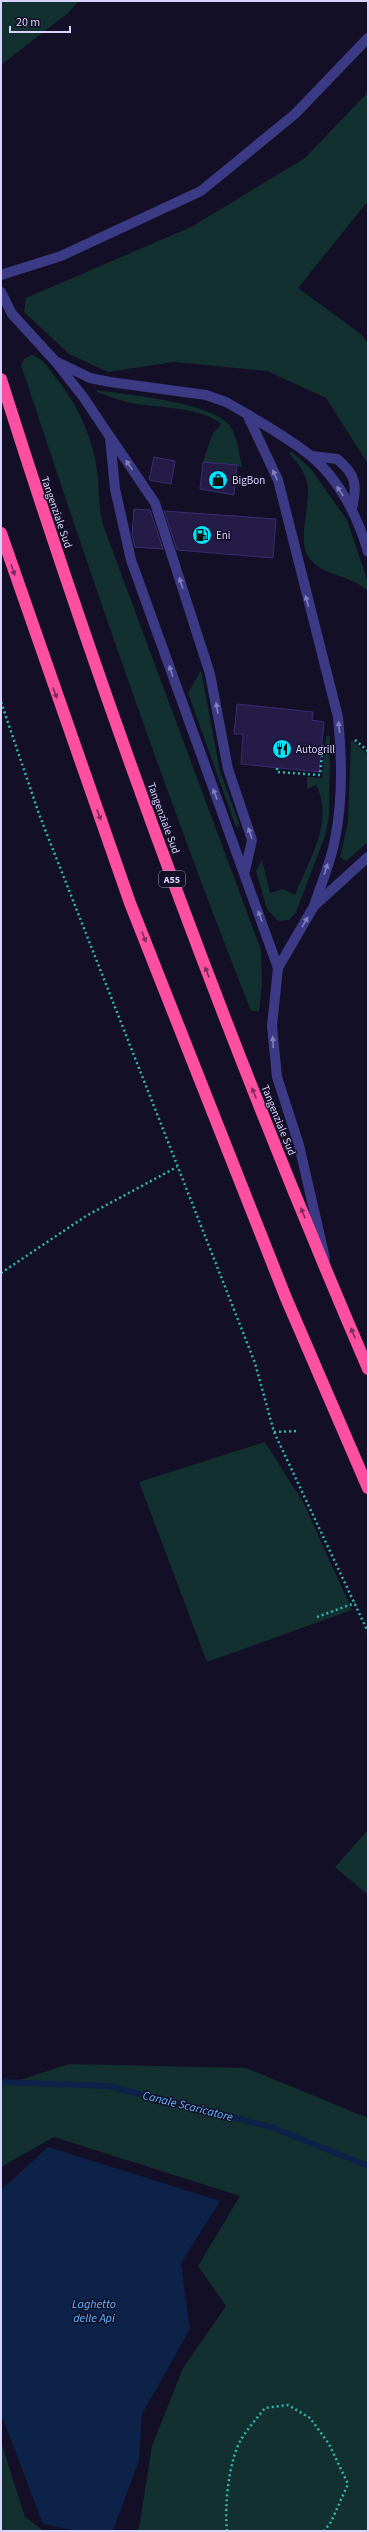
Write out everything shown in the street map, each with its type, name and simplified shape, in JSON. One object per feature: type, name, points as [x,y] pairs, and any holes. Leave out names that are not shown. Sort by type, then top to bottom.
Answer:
[{"type":"highway","name":"Tangenziale Sud","points":[[1,379],[90,650],[175,889],[331,1284],[368,1369]]},
{"type":"highway","points":[[1,533],[47,671],[136,918],[286,1298],[368,1488]]},
{"type":"street","points":[[1,274],[61,256],[201,192],[296,114],[368,38]]},
{"type":"street","points":[[1,292],[12,314],[55,361],[79,391],[155,503],[210,674],[228,769],[252,840],[245,871]]},
{"type":"street","points":[[55,361],[90,378],[206,395],[226,402],[247,414],[312,456],[329,476],[352,510],[368,552]]},
{"type":"street","points":[[247,414],[278,480],[338,717],[340,735],[338,821],[335,841],[314,906],[278,968],[272,1026],[277,1077],[299,1145],[331,1284]]},
{"type":"street","points":[[110,437],[115,489],[131,560],[206,772],[245,871],[278,968]]},
{"type":"street","points":[[312,456],[337,459],[351,474],[356,490],[352,510]]},
{"type":"street","points":[[314,906],[368,857]]},
{"type":"path","points":[[1,702],[39,814],[254,1363],[274,1432],[368,1632]]},
{"type":"path","points":[[1,1273],[86,1216],[177,1167]]},
{"type":"path","points":[[274,1432],[299,1431]]},
{"type":"path","points":[[317,1617],[355,1603]]},
{"type":"path","points":[[227,2531],[225,2509],[230,2475],[241,2439],[264,2408],[288,2405],[310,2418],[329,2444],[348,2484],[331,2522],[324,2531]]},
{"type":"green space","points":[[1,1],[79,1],[68,13],[1,65]]},
{"type":"green space","points":[[368,92],[368,201],[298,288],[361,334],[368,343],[368,464],[326,398],[267,371],[174,362],[108,372],[69,354],[24,312],[26,298],[191,227],[305,158]]},
{"type":"green space","points":[[32,355],[36,356],[46,364],[72,400],[89,438],[96,465],[103,525],[261,950],[262,984],[259,1011],[251,1011],[160,771],[103,609],[21,365],[25,358]]},
{"type":"green space","points":[[97,390],[170,401],[208,412],[222,419],[231,428],[235,437],[242,467],[203,462],[212,435],[221,424],[212,418],[176,408],[126,402],[97,392]]},
{"type":"green space","points":[[292,452],[311,469],[347,520],[368,583],[368,591],[354,582],[329,572],[315,564],[309,558],[305,550],[304,542],[308,501],[307,482],[300,467],[289,453]]},
{"type":"green space","points":[[201,670],[220,771],[240,826],[236,827],[188,693]]},
{"type":"green space","points":[[326,736],[330,736],[329,816],[325,836],[296,912],[289,920],[278,921],[267,909],[256,871],[262,860],[270,893],[283,889],[295,895],[318,841],[321,827],[323,813],[321,799],[316,785],[307,789],[307,777],[322,778]]},
{"type":"green space","points":[[351,740],[368,754],[368,842],[346,861],[340,857],[348,822]]},
{"type":"green space","points":[[265,1442],[304,1504],[352,1610],[207,1662],[139,1482]]},
{"type":"green space","points":[[368,1830],[368,1895],[335,1867]]},
{"type":"green space","points":[[69,2064],[246,2068],[368,2118],[368,2531],[136,2531],[139,2528],[152,2446],[183,2368],[226,2306],[198,2266],[240,2196],[54,2137],[1,2167],[1,2086]]},
{"type":"green space","points":[[1,2442],[25,2517],[44,2531],[1,2531]]},
{"type":"water","name":"Laghetto delle Api","points":[[48,2147],[220,2201],[181,2263],[190,2329],[142,2414],[139,2460],[113,2531],[77,2531],[43,2524],[1,2414],[1,2190]]},
{"type":"building","points":[[154,457],[175,461],[171,484],[149,480]]},
{"type":"building","name":"BigBon","points":[[203,462],[237,465],[234,495],[200,489]]},
{"type":"building","points":[[134,509],[150,510],[163,549],[135,547],[132,535]]},
{"type":"building","points":[[164,511],[276,519],[273,558],[177,550]]},
{"type":"building","name":"Autogrill","points":[[237,704],[313,712],[312,720],[324,722],[319,772],[241,764],[243,734],[234,734]]},
{"type":"waterway","name":"Canale Scaricatore","points":[[1,2082],[108,2086],[271,2127],[368,2166]]},
{"type":"place","name":"BigBon","points":[[218,480]]},
{"type":"place","name":"Eni","points":[[202,535]]},
{"type":"place","name":"Autogrill","points":[[282,749]]}]
